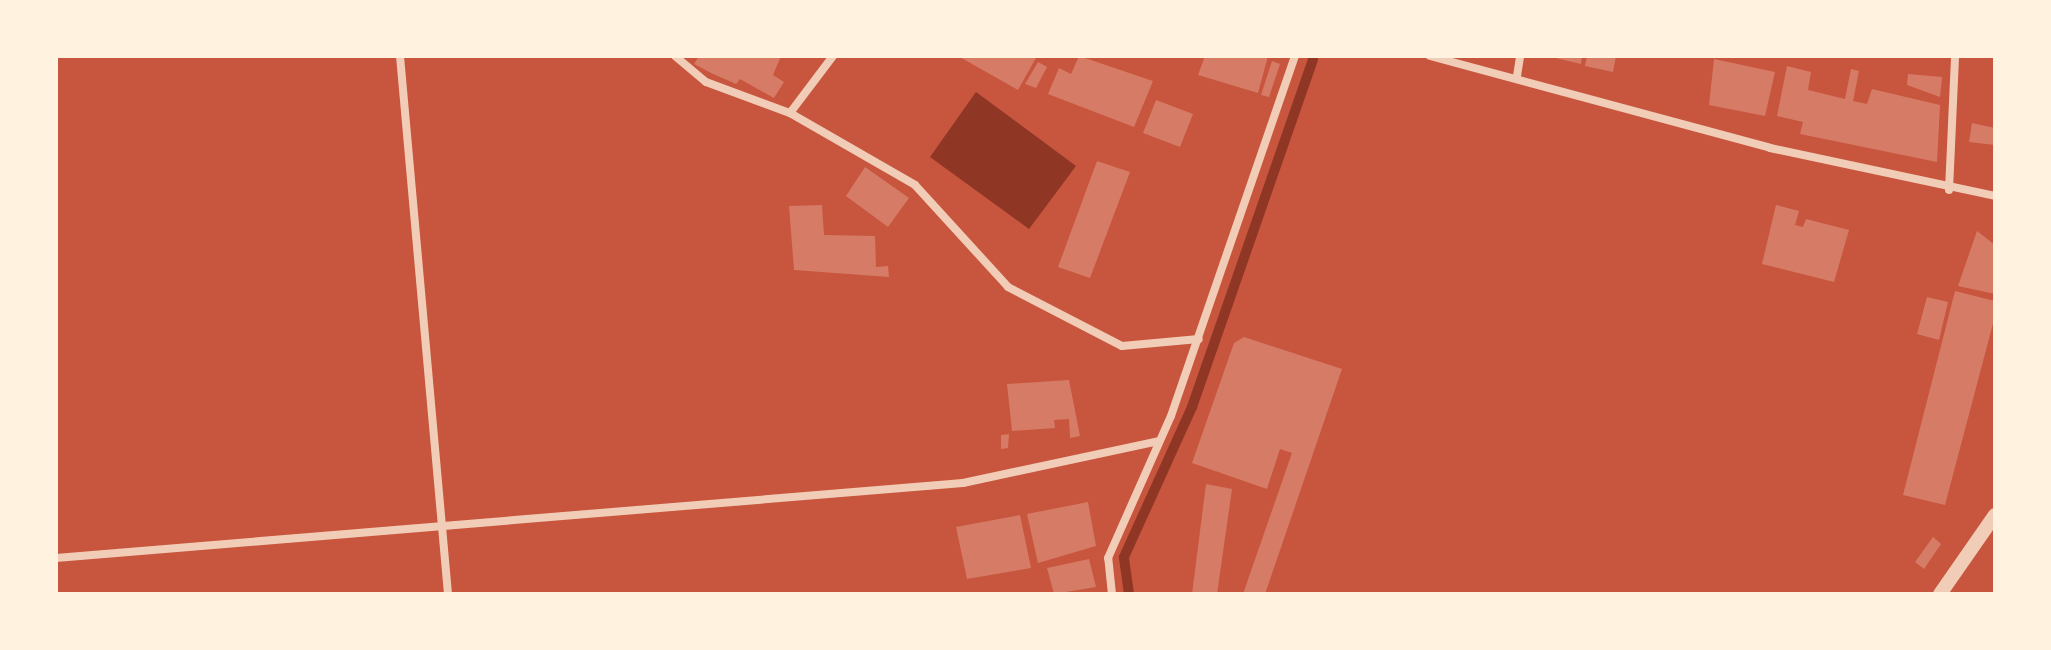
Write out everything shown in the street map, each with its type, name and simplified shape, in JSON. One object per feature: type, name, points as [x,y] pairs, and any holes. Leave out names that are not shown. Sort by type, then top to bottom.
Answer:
[{"type":"street","points":[[400,56],[439,527],[448,594]]},
{"type":"street","points":[[675,56],[706,82],[790,113],[915,185],[1008,287],[1050,313],[1122,346],[1199,339]]},
{"type":"street","points":[[790,113],[833,56]]},
{"type":"street","points":[[1112,594],[1108,558],[1199,339],[1295,56]]},
{"type":"street","points":[[1430,56],[1949,190],[1995,196]]},
{"type":"street","points":[[1517,76],[1520,56]]},
{"type":"street","points":[[1949,190],[1955,56]]},
{"type":"street","points":[[56,558],[963,483],[1159,441]]},
{"type":"street","points":[[1940,594],[1995,515]]},
{"type":"shaded area","points":[[976,92],[1076,166],[1029,229],[930,157]]},
{"type":"building","points":[[699,56],[781,56],[773,75],[784,82],[774,98],[740,79],[736,84],[694,64]]},
{"type":"building","points":[[958,56],[1037,56],[1018,90]]},
{"type":"building","points":[[1079,56],[1153,81],[1134,127],[1048,94],[1059,68],[1071,74]]},
{"type":"building","points":[[1205,56],[1268,56],[1258,93],[1198,75]]},
{"type":"building","points":[[1547,56],[1582,56],[1581,64]]},
{"type":"building","points":[[1587,56],[1616,56],[1613,72],[1585,66]]},
{"type":"building","points":[[1714,59],[1775,72],[1765,116],[1709,105]]},
{"type":"building","points":[[1272,61],[1280,64],[1269,97],[1261,95]]},
{"type":"building","points":[[1038,62],[1047,67],[1036,88],[1025,84]]},
{"type":"building","points":[[1787,66],[1811,72],[1808,90],[1845,99],[1851,69],[1859,71],[1853,101],[1867,104],[1872,89],[1940,105],[1937,162],[1800,134],[1803,122],[1777,116]]},
{"type":"building","points":[[1908,74],[1942,77],[1940,97],[1907,85]]},
{"type":"building","points":[[1156,100],[1193,114],[1180,147],[1143,133]]},
{"type":"building","points":[[1972,123],[1995,128],[1995,145],[1969,142]]},
{"type":"building","points":[[1097,161],[1130,172],[1090,278],[1058,267]]},
{"type":"building","points":[[865,167],[909,198],[888,227],[846,196]]},
{"type":"building","points":[[822,205],[824,235],[875,236],[876,267],[888,266],[889,277],[794,270],[789,206]]},
{"type":"building","points":[[1776,205],[1799,211],[1795,225],[1803,227],[1806,219],[1849,230],[1834,282],[1762,264]]},
{"type":"building","points":[[1977,231],[1995,245],[1995,294],[1958,286]]},
{"type":"building","points":[[1955,291],[1995,301],[1995,316],[1945,505],[1903,495]]},
{"type":"building","points":[[1927,297],[1948,302],[1939,340],[1917,334]]},
{"type":"building","points":[[1244,337],[1342,369],[1265,594],[1243,594],[1292,453],[1280,449],[1267,489],[1192,463],[1234,343]]},
{"type":"building","points":[[1069,380],[1080,436],[1070,438],[1069,419],[1054,420],[1055,428],[1012,431],[1007,384]]},
{"type":"building","points":[[1009,434],[1008,448],[1001,449],[1001,435]]},
{"type":"building","points":[[1206,484],[1232,489],[1217,594],[1192,594]]},
{"type":"building","points":[[1088,502],[1096,546],[1038,563],[1027,514]]},
{"type":"building","points":[[1020,515],[1031,568],[967,579],[956,527]]},
{"type":"building","points":[[1933,537],[1941,544],[1924,569],[1915,562]]},
{"type":"building","points":[[1089,559],[1096,587],[1054,594],[1047,568]]},
{"type":"waterway","points":[[1129,594],[1124,557],[1192,407],[1313,59]]}]
